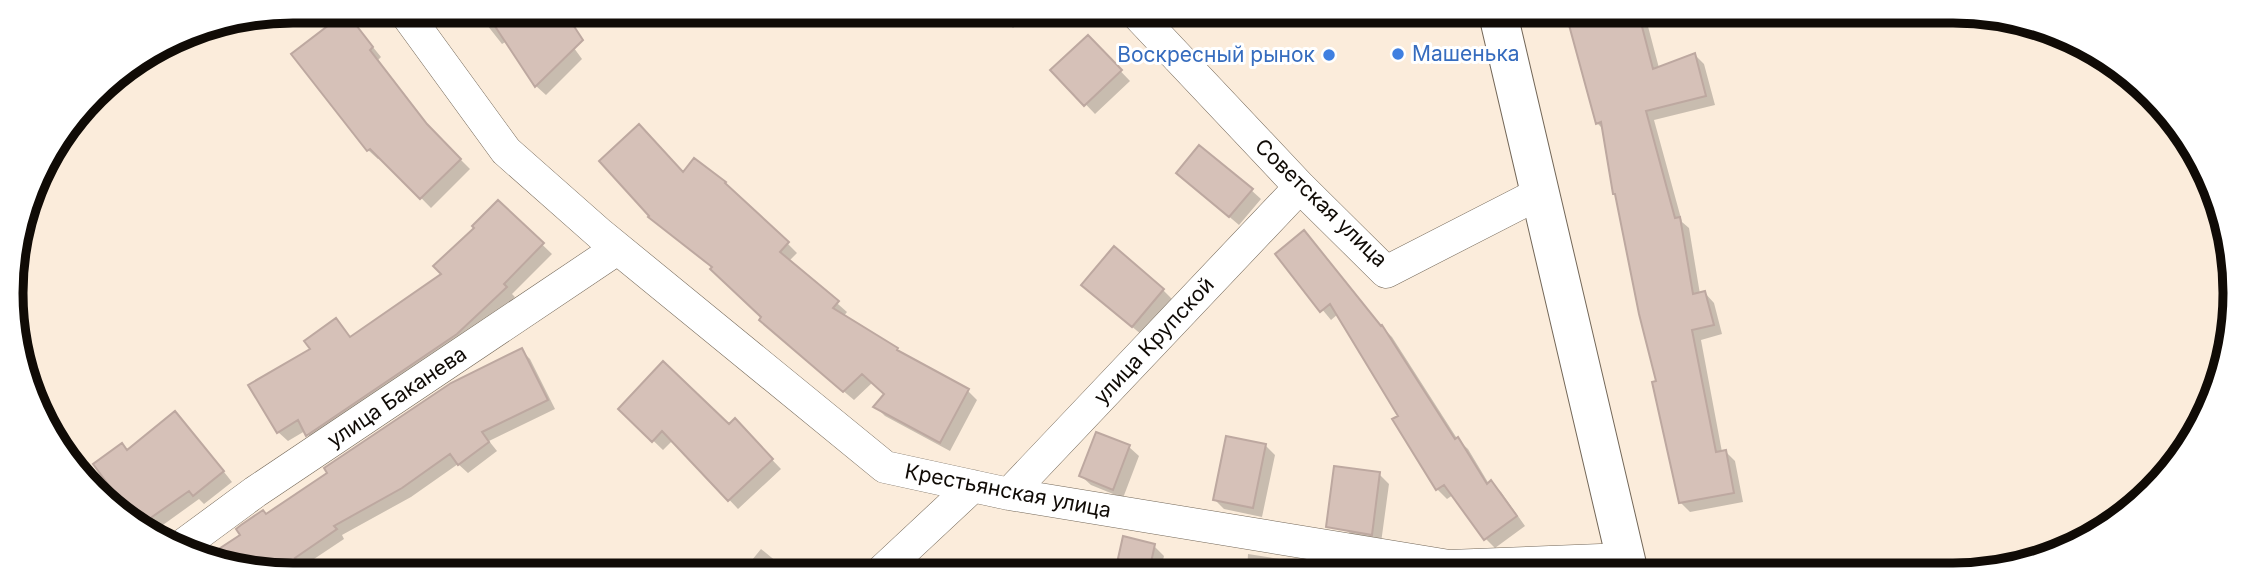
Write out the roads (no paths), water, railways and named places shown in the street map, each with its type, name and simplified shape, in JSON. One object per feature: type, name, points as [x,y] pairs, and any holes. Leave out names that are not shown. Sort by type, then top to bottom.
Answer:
[{"type":"street","name":"Крестьянская улица","points":[[413,23],[506,151],[617,249],[885,467],[1009,494],[1431,563]]},
{"type":"street","name":"Советская улица","points":[[1145,23],[1300,187],[1386,272],[1540,193]]},
{"type":"street","points":[[1500,23],[1626,563]]},
{"type":"street","name":"улица Крупской","points":[[1009,494],[1300,187]]},
{"type":"street","name":"улица Баканева","points":[[188,542],[266,485],[617,249]]},
{"type":"street","points":[[891,563],[973,486]]},
{"type":"place","name":"Машенька","points":[[1398,54]]},
{"type":"place","name":"Воскресный рынок","points":[[1329,55]]}]
